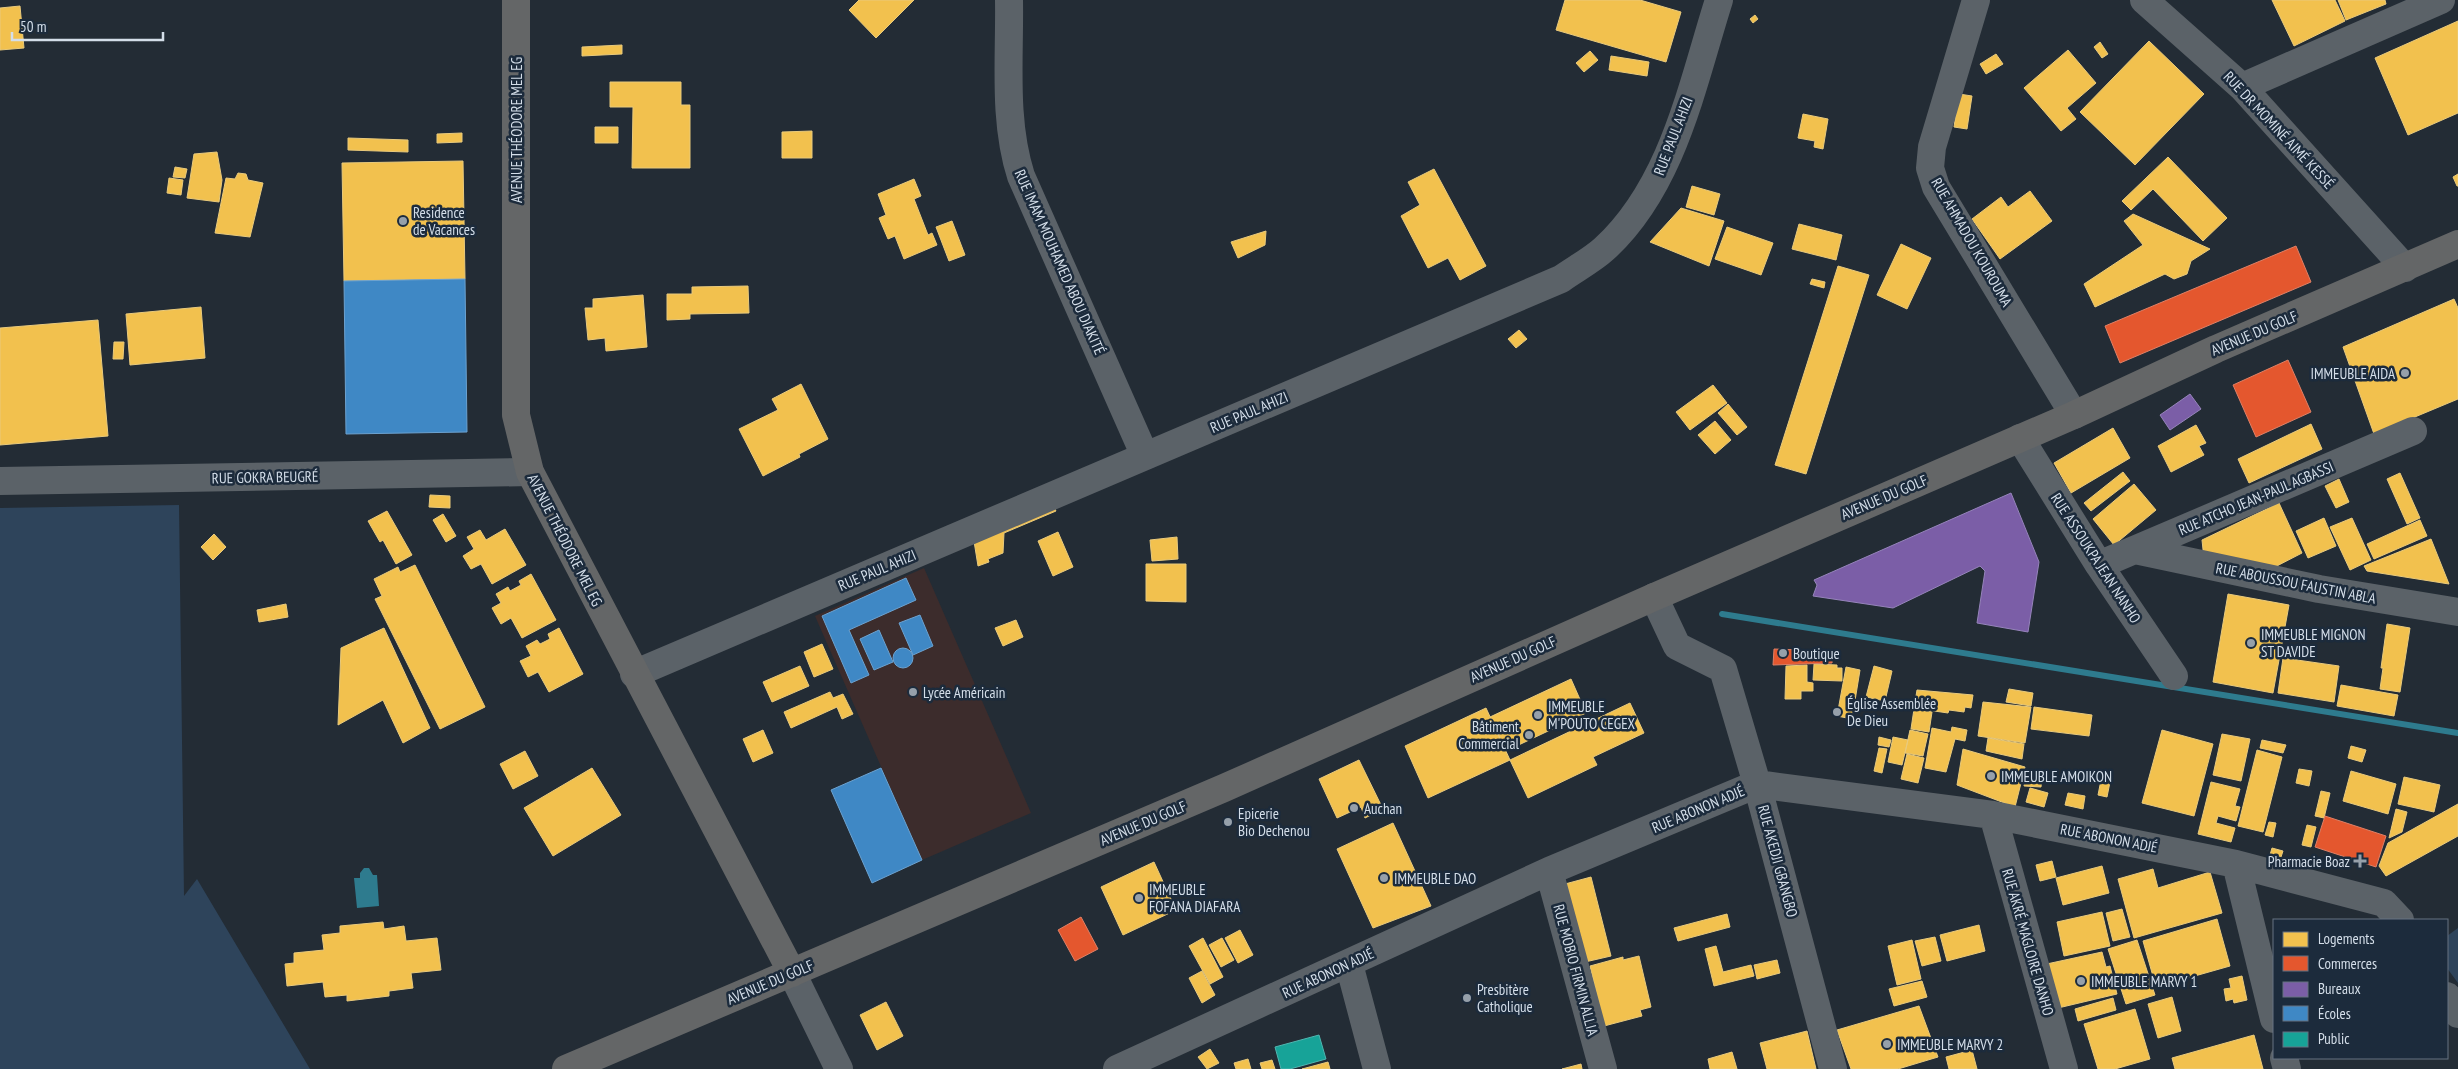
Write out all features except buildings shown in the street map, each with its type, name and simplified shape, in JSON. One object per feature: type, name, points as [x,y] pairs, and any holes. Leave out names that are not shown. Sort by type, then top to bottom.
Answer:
[{"type":"main road","name":"AVENUE THÉODORE MEL EG","points":[[516,0],[516,407],[520,438],[530,472],[792,973]]},
{"type":"main road","name":"AVENUE DU GOLF","points":[[566,1069],[1224,788],[1654,597],[2074,415],[2216,348],[2458,244]]},
{"type":"street","name":"RUE IMAM MOUHAMED ABOU DIAKITÉ","points":[[1009,0],[1010,131],[1014,155],[1021,176],[1146,456]]},
{"type":"street","name":"RUE PAUL AHIZI","points":[[634,674],[1561,279],[1604,249],[1626,224],[1658,178],[1680,124],[1719,0]]},
{"type":"street","name":"RUE AHMADOU KOUROUMA","points":[[1976,0],[1937,126],[1930,168],[1936,187],[2074,415]]},
{"type":"street","name":"RUE DR MOMINÉ AIMÉ KESSÉ","points":[[2144,0],[2242,87],[2405,268]]},
{"type":"street","points":[[2242,87],[2441,0]]},
{"type":"street","name":"RUE ATCHO JEAN-PAUL AGBASSI","points":[[2098,566],[2413,431]]},
{"type":"street","name":"RUE ASSOUKPA JEAN NANHO","points":[[2020,438],[2098,566],[2174,676]]},
{"type":"street","name":"RUE GOKRA BEUGRÉ","points":[[0,481],[530,472]]},
{"type":"street","name":"RUE ABOUSSOU FAUSTIN ABLA","points":[[2135,550],[2319,589],[2458,612]]},
{"type":"street","name":"RUE AKEDJI GBANGBO","points":[[1654,597],[1677,646],[1723,670],[1758,784],[1833,1069]]},
{"type":"street","name":"RUE ABONON ADJÉ","points":[[1117,1069],[1549,871],[1758,784],[1993,815],[2236,864],[2384,903],[2399,919]]},
{"type":"street","name":"RUE AKRÉ MAGLOIRE DANHO","points":[[1993,815],[2064,1069]]},
{"type":"street","points":[[2236,864],[2273,1015]]},
{"type":"street","name":"RUE MOBIO FIRMIN ALLIA","points":[[1549,871],[1603,1069]]},
{"type":"street","points":[[1349,964],[1377,1069]]},
{"type":"street","points":[[792,973],[839,1069]]},
{"type":"street","points":[[2448,998],[2458,1014]]},
{"type":"shaded area","points":[[179,505],[184,896],[197,879],[310,1069],[0,1069],[0,508]]},
{"type":"shaded area","name":"Lycée Américain","points":[[924,568],[1031,813],[922,860],[815,616]]},
{"type":"shaded area","points":[[364,868],[369,868],[373,875],[377,875],[379,906],[357,908],[354,878],[360,878],[360,873]]},
{"type":"shaded area","points":[[2458,928],[2458,983],[2448,969],[2448,935]]},
{"type":"waterway","points":[[1722,614],[2458,733]]},
{"type":"place","name":"Residence de Vacances","points":[[403,221]]},
{"type":"place","name":"IMMEUBLE AIDA","points":[[2405,373]]},
{"type":"place","name":"IMMEUBLE MIGNON ST DAVIDE","points":[[2251,643]]},
{"type":"place","name":"Boutique","points":[[1783,653]]},
{"type":"place","name":"Lycée Américain","points":[[913,692]]},
{"type":"place","name":"Église Assemblée De Dieu","points":[[1837,712]]},
{"type":"place","name":"IMMEUBLE M'POUTO CEGEX","points":[[1538,715]]},
{"type":"place","name":"Bâtiment Commercial","points":[[1529,735]]},
{"type":"place","name":"IMMEUBLE AMOIKON","points":[[1991,776]]},
{"type":"place","name":"Auchan","points":[[1354,808]]},
{"type":"place","name":"Epicerie Bio Dechenou","points":[[1228,822]]},
{"type":"place","name":"Pharmacie Boaz","points":[[2360,861]]},
{"type":"place","name":"IMMEUBLE DAO","points":[[1384,878]]},
{"type":"place","name":"IMMEUBLE FOFANA DIAFARA","points":[[1139,898]]},
{"type":"place","name":"IMMEUBLE MARVY 1","points":[[2081,981]]},
{"type":"place","name":"Presbitère Catholique","points":[[1467,998]]},
{"type":"place","name":"IMMEUBLE MARVY 2","points":[[1887,1044]]}]
